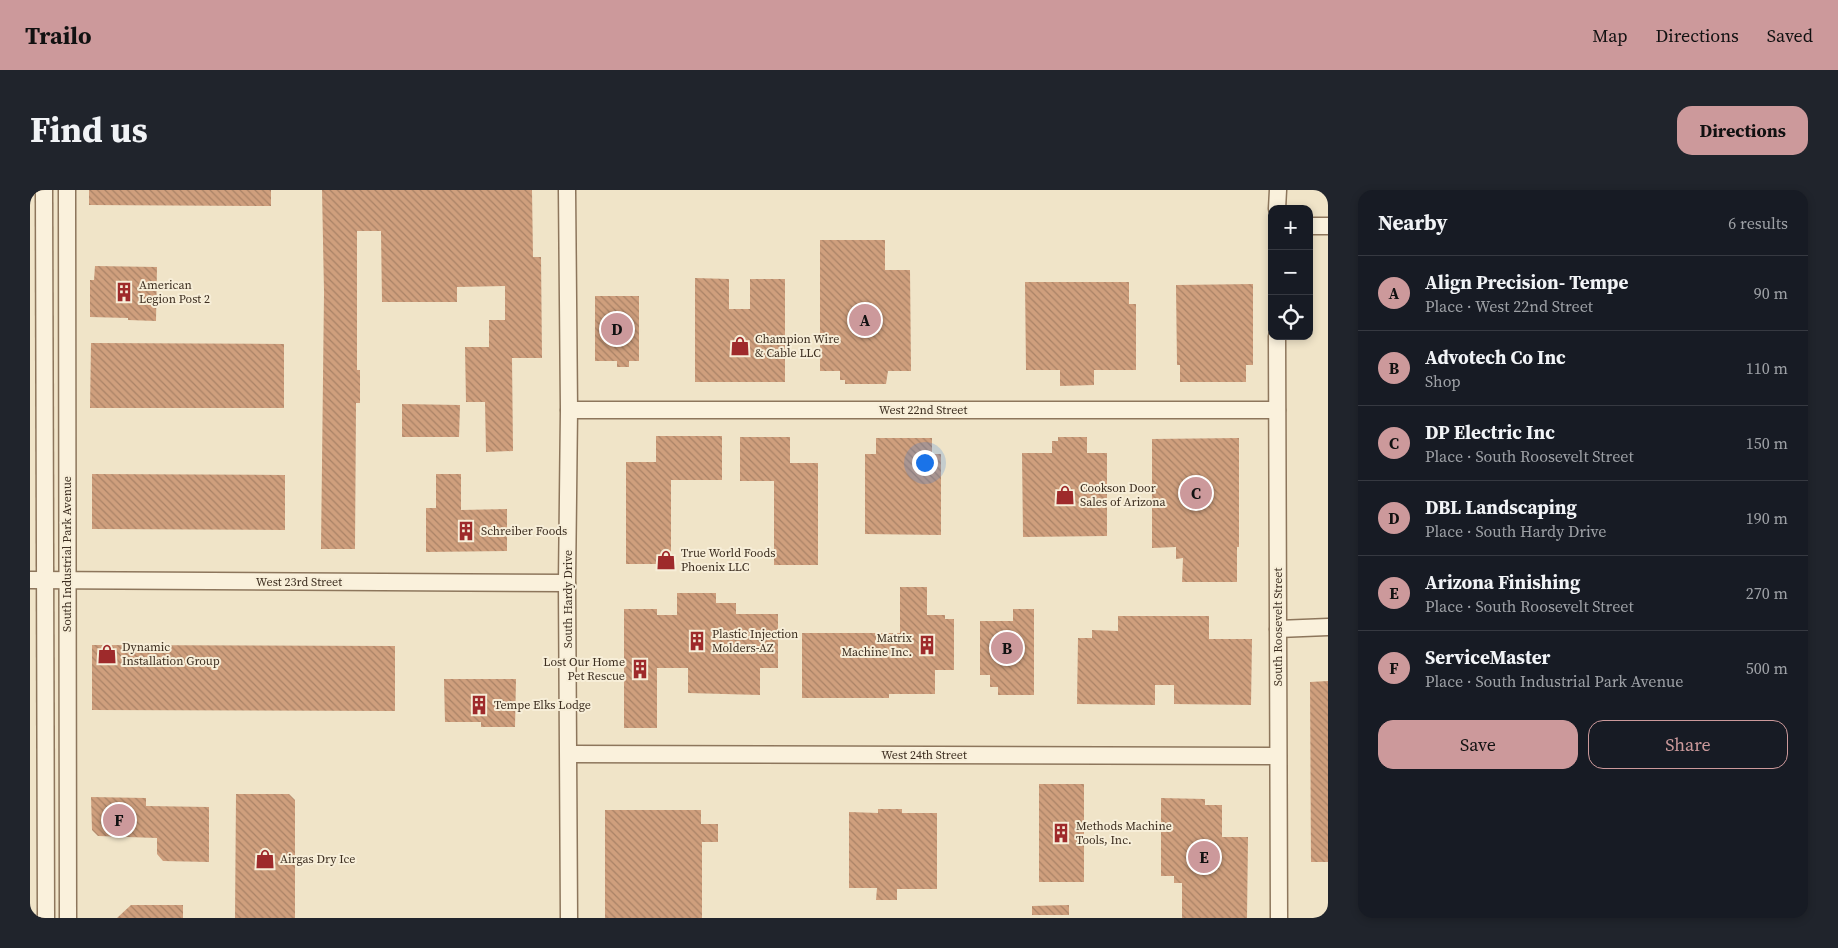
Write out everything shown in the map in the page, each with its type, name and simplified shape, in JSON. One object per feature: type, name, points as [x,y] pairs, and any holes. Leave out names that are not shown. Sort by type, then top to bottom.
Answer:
[{"type":"street","name":"South Industrial Park Avenue","points":[[44,190],[38,580],[46,918]]},
{"type":"street","name":"South Industrial Park Avenue","points":[[67,190],[68,918]]},
{"type":"street","name":"South Hardy Drive","points":[[567,190],[569,918]]},
{"type":"street","points":[[1278,190],[1278,205]]},
{"type":"street","points":[[1313,226],[1328,226]]},
{"type":"street","name":"South Roosevelt Street","points":[[1277,340],[1279,918]]},
{"type":"street","name":"West 22nd Street","points":[[569,410],[1277,410]]},
{"type":"street","name":"West 23rd Street","points":[[38,580],[567,583]]},
{"type":"street","points":[[1278,629],[1328,627]]},
{"type":"street","name":"West 24th Street","points":[[569,754],[1278,756]]},
{"type":"building","points":[[89,190],[271,190],[271,206],[89,205]]},
{"type":"building","points":[[322,190],[532,190],[533,257],[541,257],[542,358],[512,358],[513,451],[486,452],[485,402],[466,402],[465,347],[489,347],[489,320],[505,320],[505,286],[457,287],[457,302],[382,302],[381,231],[357,231],[357,370],[360,370],[360,403],[356,403],[355,549],[321,549],[324,292]]},
{"type":"building","points":[[820,240],[885,240],[885,270],[910,270],[911,371],[888,371],[886,384],[845,384],[845,380],[840,380],[840,371],[820,371]]},
{"type":"building","name":"American Legion Post 2","points":[[95,266],[157,267],[156,321],[90,317],[90,280],[94,280]]},
{"type":"building","name":"Champion Wire & Cable LLC","points":[[695,278],[729,279],[729,309],[750,309],[750,279],[785,279],[785,382],[695,382]]},
{"type":"building","points":[[1025,282],[1129,282],[1129,304],[1136,304],[1136,370],[1094,370],[1094,385],[1060,386],[1060,370],[1026,370]]},
{"type":"building","points":[[1253,284],[1253,365],[1246,365],[1246,382],[1180,382],[1180,365],[1177,365],[1176,285]]},
{"type":"building","points":[[595,296],[639,296],[639,361],[629,361],[629,367],[617,367],[617,361],[595,361]]},
{"type":"building","points":[[91,343],[284,344],[284,408],[90,408]]},
{"type":"building","points":[[402,404],[460,405],[459,437],[402,437]]},
{"type":"building","points":[[656,436],[722,436],[722,480],[671,480],[671,564],[626,564],[626,462],[656,462]]},
{"type":"building","points":[[740,437],[790,437],[790,463],[818,463],[818,565],[774,565],[774,481],[740,481]]},
{"type":"building","name":"Cookson Door Sales of Arizona","points":[[1058,437],[1087,437],[1087,453],[1107,453],[1107,536],[1023,537],[1022,453],[1052,453],[1052,441],[1058,441]]},
{"type":"building","points":[[876,438],[932,438],[932,454],[941,454],[941,535],[865,534],[865,454],[876,454]]},
{"type":"building","points":[[1239,438],[1239,547],[1237,547],[1237,582],[1182,582],[1183,558],[1176,559],[1176,547],[1152,548],[1152,439]]},
{"type":"building","points":[[92,474],[285,475],[285,530],[92,529]]},
{"type":"building","name":"Schreiber Foods","points":[[436,474],[461,474],[461,510],[507,509],[507,551],[426,552],[426,508],[436,508]]},
{"type":"building","points":[[900,587],[927,587],[927,615],[945,615],[945,619],[954,619],[954,670],[935,670],[935,694],[889,694],[889,698],[802,698],[802,633],[900,633]]},
{"type":"building","points":[[677,593],[716,593],[716,603],[736,603],[736,614],[778,614],[778,668],[760,668],[760,695],[688,693],[688,668],[657,668],[657,728],[624,728],[624,609],[657,609],[657,615],[677,615]]},
{"type":"building","points":[[1013,609],[1034,609],[1034,695],[998,695],[998,687],[990,687],[990,675],[980,675],[980,621],[1013,621]]},
{"type":"building","points":[[1118,616],[1209,616],[1209,639],[1252,639],[1251,705],[1174,704],[1174,685],[1155,685],[1155,705],[1077,704],[1078,638],[1092,638],[1092,630],[1118,631]]},
{"type":"building","points":[[92,645],[395,646],[395,711],[92,710]]},
{"type":"building","name":"Tempe Elks Lodge","points":[[444,679],[516,679],[515,727],[481,727],[481,722],[445,722]]},
{"type":"building","points":[[1328,681],[1328,862],[1311,862],[1310,682]]},
{"type":"building","name":"Methods Machine Tools, Inc.","points":[[1039,784],[1084,784],[1084,882],[1039,882]]},
{"type":"building","name":"Airgas Dry Ice","points":[[236,794],[289,794],[295,800],[295,918],[235,918]]},
{"type":"building","points":[[91,797],[146,798],[146,806],[209,807],[209,862],[163,861],[157,854],[157,838],[98,836],[92,830]]},
{"type":"building","points":[[1161,798],[1205,799],[1205,805],[1222,805],[1222,837],[1248,837],[1247,918],[1182,918],[1182,883],[1174,883],[1174,876],[1161,876]]},
{"type":"building","points":[[878,809],[902,809],[902,813],[937,813],[937,889],[897,889],[897,900],[876,900],[877,888],[849,888],[849,812],[878,813]]},
{"type":"building","points":[[605,810],[701,810],[701,824],[718,824],[718,842],[702,842],[702,918],[605,918]]},
{"type":"building","points":[[131,905],[183,905],[183,918],[117,918]]},
{"type":"building","points":[[1069,905],[1069,915],[1032,915],[1032,906]]},
{"type":"place","name":"American Legion Post 2","points":[[124,292]]},
{"type":"place","name":"Align Precision- Tempe","points":[[865,320]]},
{"type":"place","name":"DBL Landscaping","points":[[617,329]]},
{"type":"place","name":"Champion Wire & Cable LLC","points":[[740,346]]},
{"type":"place","name":"DP Electric Inc","points":[[1196,493]]},
{"type":"place","name":"Cookson Door Sales of Arizona","points":[[1065,495]]},
{"type":"place","name":"Schreiber Foods","points":[[466,531]]},
{"type":"place","name":"True World Foods Phoenix LLC","points":[[666,560]]},
{"type":"place","name":"Plastic Injection Molders-AZ","points":[[697,641]]},
{"type":"place","name":"Matrix Machine Inc.","points":[[927,645]]},
{"type":"place","name":"Advotech Co Inc","points":[[1007,648]]},
{"type":"place","name":"Dynamic Installation Group","points":[[107,654]]},
{"type":"place","name":"Lost Our Home Pet Rescue","points":[[640,669]]},
{"type":"place","name":"Tempe Elks Lodge","points":[[479,705]]},
{"type":"place","name":"ServiceMaster","points":[[119,820]]},
{"type":"place","name":"Methods Machine Tools, Inc.","points":[[1061,833]]},
{"type":"place","name":"Arizona Finishing","points":[[1204,857]]},
{"type":"place","name":"Airgas Dry Ice","points":[[265,859]]}]
